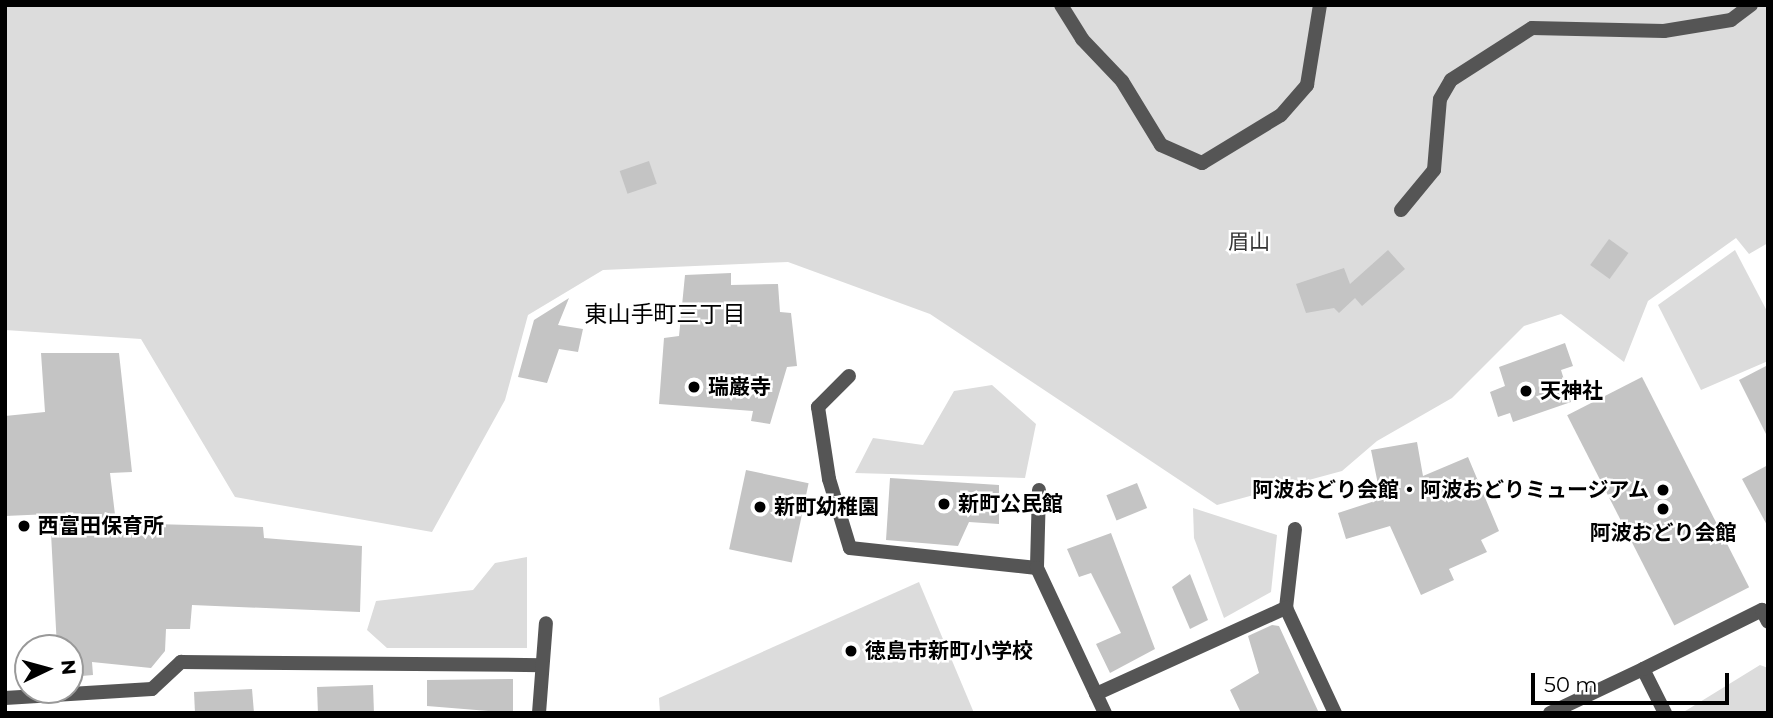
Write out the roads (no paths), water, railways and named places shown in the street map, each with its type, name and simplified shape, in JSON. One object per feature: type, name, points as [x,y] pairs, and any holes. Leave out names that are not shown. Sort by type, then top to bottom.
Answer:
[{"type":"street","points":[[1061,5],[1082,39],[1122,81],[1161,145],[1202,163],[1281,115],[1307,85],[1320,5]]},
{"type":"street","points":[[1401,210],[1434,170],[1440,99],[1451,80],[1532,28],[1664,32],[1731,20],[1751,5]]},
{"type":"street","points":[[849,376],[818,407],[829,479],[850,548],[1037,568]]},
{"type":"street","points":[[1039,490],[1037,568],[1105,713]]},
{"type":"street","points":[[1296,529],[1286,608],[1335,713]]},
{"type":"street","points":[[1096,694],[1286,608]]},
{"type":"street","points":[[1550,713],[1766,613]]},
{"type":"street","points":[[539,713],[546,623]]},
{"type":"street","points":[[5,698],[152,690],[181,662],[542,664]]},
{"type":"street","points":[[1643,668],[1665,713]]},
{"type":"place","name":"瑞巌寺","points":[[694,387]]},
{"type":"place","name":"天神社","points":[[1526,391]]},
{"type":"place","name":"阿波おどり会館・阿波おどりミュージアム","points":[[1663,490]]},
{"type":"place","name":"新町公民館","points":[[944,504]]},
{"type":"place","name":"新町幼稚園","points":[[760,507]]},
{"type":"place","name":"阿波おどり会館","points":[[1663,509]]},
{"type":"place","name":"西富田保育所","points":[[24,526]]},
{"type":"place","name":"徳島市新町小学校","points":[[851,651]]},
{"type":"district","name":"東山手町三丁目","points":[[665,314]]},
{"type":"park label","name":"眉山","points":[[1249,242]]}]
